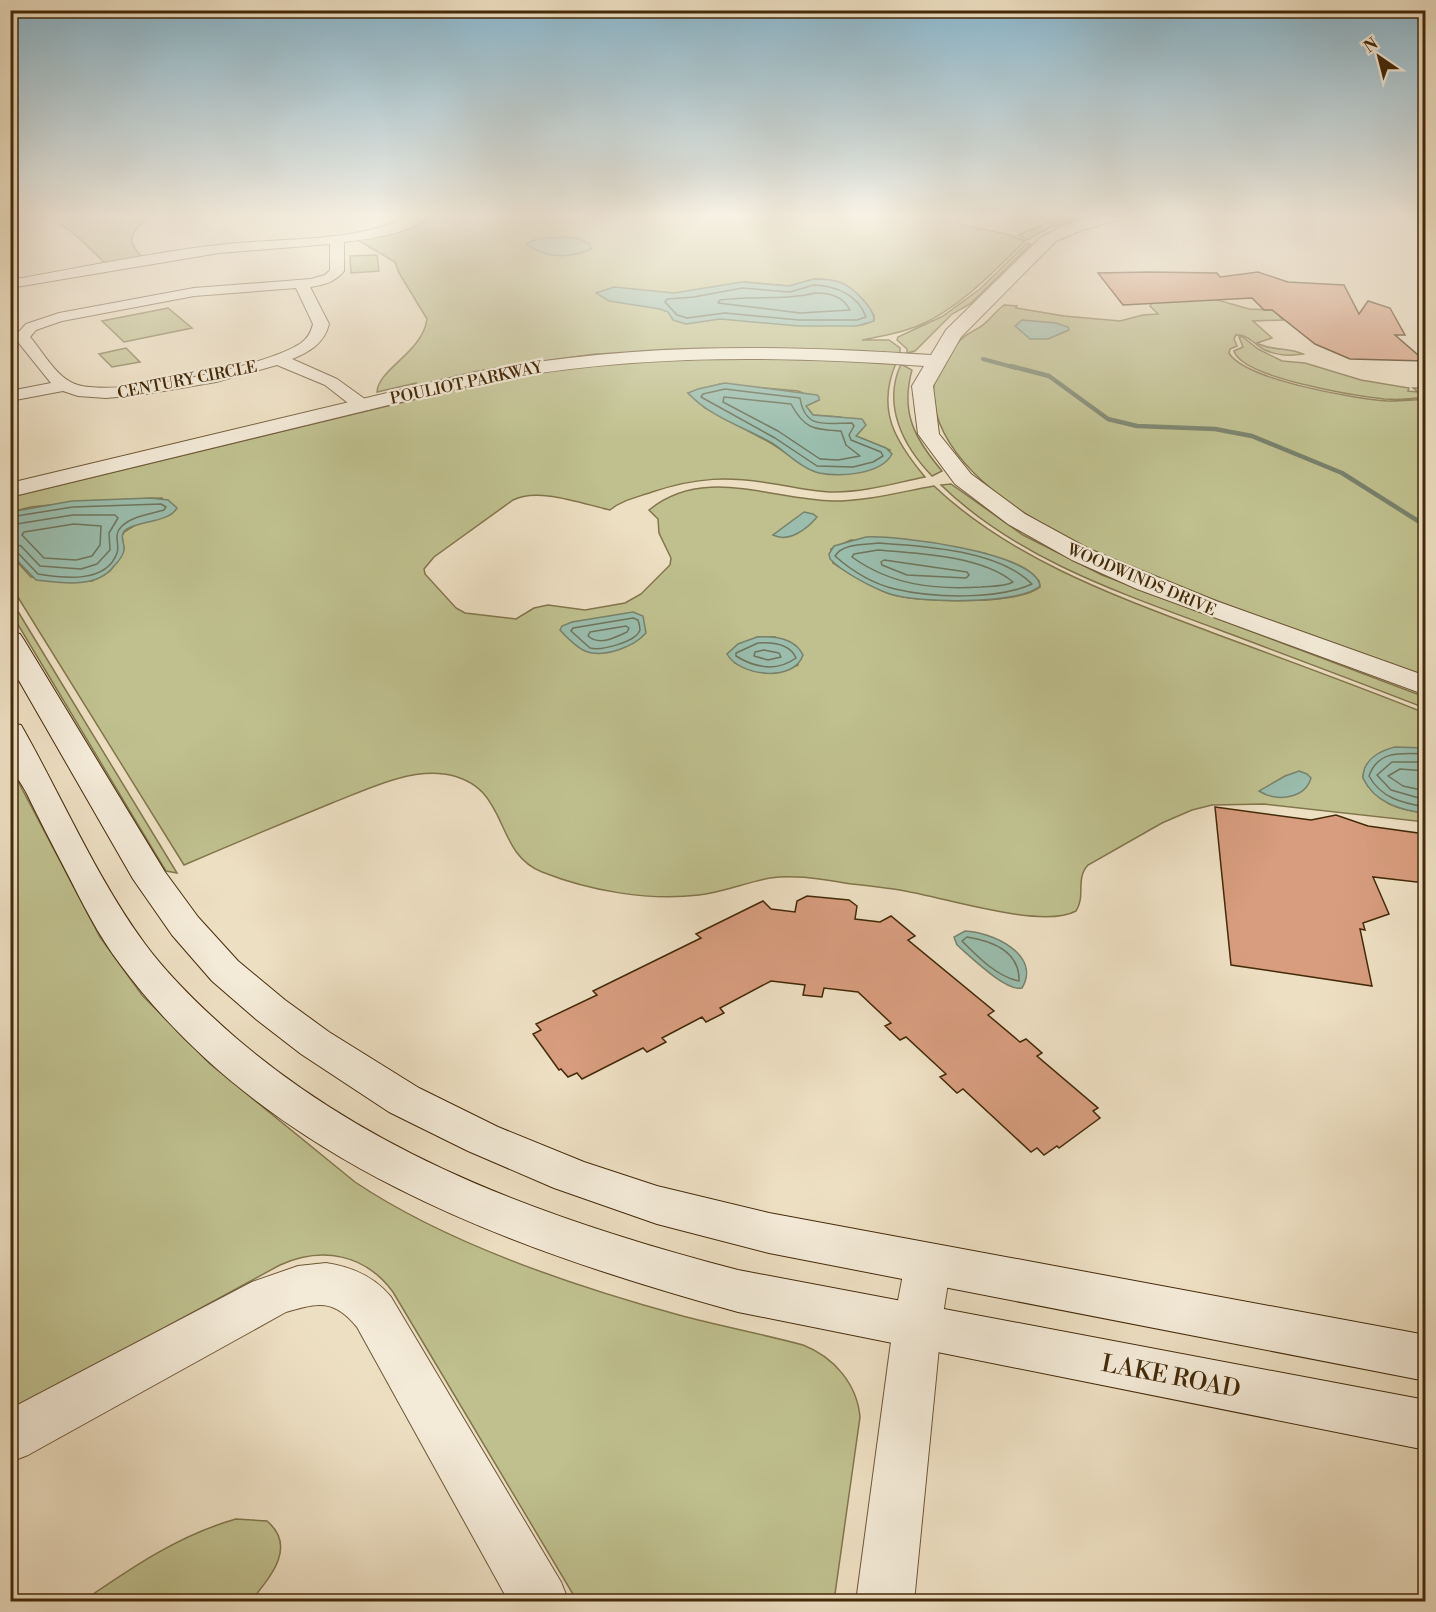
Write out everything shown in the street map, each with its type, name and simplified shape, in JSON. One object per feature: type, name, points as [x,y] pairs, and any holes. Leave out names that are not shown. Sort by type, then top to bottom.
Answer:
[{"type":"street","points":[[18,289],[50,319]]},
{"type":"street","points":[[62,386],[22,338],[28,329],[50,319],[194,292],[231,289]]},
{"type":"street","name":"CENTURY CIRCLE","points":[[10,396],[62,386],[86,393],[127,393],[242,369],[278,359],[305,347],[315,339],[320,330],[320,321],[304,289]]},
{"type":"street","name":"WOODWINDS DRIVE","points":[[998,289],[946,341],[931,361],[923,379],[920,395],[923,415],[933,440],[943,456],[962,477],[1012,516],[1072,551],[1134,579],[1425,686]]},
{"type":"street","name":"POULIOT PARKWAY","points":[[10,490],[522,368],[597,358],[798,353],[931,361]]},
{"type":"street","name":"CENTURY CIRCLE","points":[[278,359],[331,382],[363,406]]},
{"type":"street","points":[[10,640],[159,892],[185,926],[225,971],[315,1043],[404,1100],[483,1139],[570,1175],[657,1205],[747,1228],[1425,1358]]},
{"type":"street","name":"LAKE ROAD","points":[[10,732],[99,901],[134,954],[178,1007],[220,1048],[287,1100],[362,1147],[449,1192],[579,1245],[674,1275],[738,1291],[1425,1425]]},
{"type":"street","points":[[885,1602],[917,1327],[928,1264]]},
{"type":"street","points":[[10,1437],[255,1304],[296,1287],[326,1284],[351,1290],[371,1307],[542,1602]]},
{"type":"green space","points":[[409,289],[759,289],[828,325],[862,325],[874,321],[874,315],[862,300],[848,289],[974,289],[920,325],[862,340],[889,340],[900,348],[900,353],[761,348],[595,354],[510,366],[379,396],[415,386],[416,383],[377,392],[385,376],[418,341],[427,319]]},
{"type":"green space","points":[[980,289],[985,289],[970,304],[952,314],[915,351],[907,353],[907,349],[897,340],[898,337],[943,316]]},
{"type":"green space","points":[[1214,299],[1249,309],[1274,310],[1283,320],[1253,321],[1272,338],[1257,343],[1303,354],[1274,353],[1261,348],[1244,336],[1236,335],[1234,339],[1237,346],[1230,349],[1229,353],[1239,363],[1256,372],[1302,386],[1352,396],[1388,401],[1425,399],[1425,676],[1181,588],[1087,548],[1042,524],[1001,497],[968,467],[944,433],[933,398],[938,372],[960,341],[967,334],[982,326],[1004,305],[1064,316],[1120,321],[1158,314],[1150,306],[1152,302]]},
{"type":"green space","points":[[168,308],[192,328],[124,342],[102,321]]},
{"type":"green space","points":[[1239,337],[1243,337],[1258,349],[1282,361],[1305,363],[1361,380],[1409,388],[1408,391],[1418,392],[1413,388],[1425,388],[1425,397],[1384,399],[1327,390],[1278,377],[1242,361],[1234,351],[1243,347]]},
{"type":"green space","points":[[126,348],[140,362],[112,367],[99,354]]},
{"type":"green space","points":[[763,357],[896,363],[890,380],[888,410],[897,438],[925,477],[846,492],[812,490],[758,481],[713,479],[668,487],[636,497],[610,510],[561,498],[523,496],[513,500],[434,557],[424,569],[425,574],[456,608],[465,613],[516,619],[534,608],[548,605],[585,610],[625,603],[641,594],[670,565],[671,558],[659,533],[658,519],[649,510],[670,497],[692,489],[738,488],[810,499],[846,501],[934,486],[996,535],[1066,573],[1139,605],[1425,713],[1425,748],[1396,749],[1377,755],[1365,768],[1363,778],[1374,794],[1389,804],[1425,813],[1425,822],[1264,804],[1212,805],[1192,810],[1162,823],[1088,865],[1082,876],[1079,905],[1076,911],[1061,916],[1042,917],[995,911],[896,889],[801,877],[770,878],[709,894],[680,897],[619,893],[599,889],[560,879],[526,862],[515,850],[491,804],[481,791],[466,780],[430,773],[401,778],[373,787],[184,865],[11,586],[10,554],[31,577],[92,581],[110,571],[124,550],[122,536],[124,532],[137,524],[171,514],[162,498],[88,501],[31,507],[11,512],[11,497],[516,375],[610,362]],"holes":[[[720,384],[798,391],[819,400],[806,406],[813,415],[840,417],[862,429],[856,436],[890,450],[876,467],[854,473],[828,474],[809,468],[771,443],[705,408],[688,393]],[[851,540],[984,553],[1026,570],[1039,581],[1040,587],[1029,593],[1012,597],[967,601],[903,597],[875,588],[833,563],[831,549]],[[757,637],[775,637],[795,645],[798,665],[782,671],[766,672],[735,663]]]},
{"type":"green space","points":[[901,364],[912,370],[908,399],[912,425],[924,448],[942,471],[932,476],[912,452],[904,438],[895,410],[896,379]]},
{"type":"green space","points":[[951,484],[1023,535],[1102,575],[1425,697],[1425,708],[1144,602],[1071,571],[1002,533],[970,511],[941,485]]},
{"type":"green space","points":[[11,600],[177,873],[166,871],[155,853],[11,613]]},
{"type":"green space","points":[[10,766],[100,937],[142,995],[210,1064],[355,1182],[429,1224],[511,1260],[596,1291],[694,1319],[803,1345],[834,1364],[849,1383],[860,1417],[834,1601],[577,1601],[393,1292],[369,1269],[342,1257],[311,1256],[280,1265],[11,1411]]},
{"type":"green space","points":[[236,1519],[267,1521],[276,1531],[280,1541],[277,1562],[251,1601],[83,1601],[175,1543]]},
{"type":"water","points":[[607,289],[636,289],[674,293],[697,289],[851,289],[867,304],[874,321],[857,326],[799,326],[720,319],[686,324],[673,320],[668,312],[660,309],[609,301],[596,293]]},
{"type":"water","points":[[1022,320],[1056,323],[1068,327],[1069,330],[1048,339],[1030,339],[1015,326]]},
{"type":"water","points":[[725,383],[817,395],[819,400],[806,406],[813,415],[862,419],[866,425],[856,436],[886,448],[892,454],[879,466],[859,473],[837,475],[813,471],[772,443],[706,409],[688,393]]},
{"type":"water","points":[[151,498],[168,500],[177,508],[173,513],[161,519],[133,526],[124,531],[122,536],[124,550],[121,557],[107,573],[98,578],[78,583],[36,580],[11,554],[11,512],[72,501]]},
{"type":"water","points":[[804,512],[817,517],[797,534],[785,537],[773,535]]},
{"type":"water","points":[[866,537],[933,543],[991,555],[1033,574],[1040,586],[1012,597],[990,599],[922,599],[890,594],[858,579],[830,559],[829,554],[834,546]]},
{"type":"water","points":[[633,612],[643,616],[646,633],[630,645],[608,653],[592,653],[579,648],[560,630],[562,626],[572,622]]},
{"type":"water","points":[[757,637],[783,639],[795,645],[803,655],[798,664],[778,673],[754,671],[733,662],[727,654],[738,644]]},
{"type":"water","points":[[1395,747],[1425,748],[1425,813],[1389,804],[1374,794],[1363,778],[1366,766],[1373,757]]},
{"type":"water","points":[[1299,771],[1311,778],[1308,785],[1296,794],[1273,797],[1259,791],[1285,776]]},
{"type":"water","points":[[965,931],[976,932],[1000,941],[1020,955],[1025,965],[1026,976],[1022,988],[1007,985],[957,945],[954,937]]},
{"type":"building","points":[[1111,289],[1346,289],[1359,314],[1368,301],[1390,308],[1405,335],[1395,335],[1425,361],[1350,359],[1315,344],[1272,310],[1264,310],[1252,298],[1123,305]]},
{"type":"building","points":[[1215,807],[1311,820],[1336,815],[1368,826],[1425,834],[1425,883],[1373,877],[1389,914],[1363,923],[1365,930],[1360,929],[1372,986],[1231,965]]},
{"type":"building","points":[[807,896],[849,900],[857,906],[855,919],[880,922],[891,916],[915,936],[908,940],[994,1011],[988,1015],[1020,1042],[1026,1039],[1042,1053],[1037,1056],[1098,1108],[1093,1111],[1100,1118],[1059,1148],[1057,1146],[1044,1155],[1037,1148],[1031,1152],[963,1089],[957,1093],[940,1077],[946,1074],[906,1037],[900,1040],[885,1026],[891,1023],[858,992],[824,988],[822,997],[803,995],[805,985],[771,981],[720,1008],[724,1013],[706,1022],[702,1017],[662,1038],[666,1042],[647,1052],[643,1048],[582,1079],[577,1073],[568,1077],[561,1069],[559,1070],[533,1034],[541,1030],[536,1024],[597,995],[593,991],[701,938],[696,934],[763,901],[771,909],[795,912],[797,901]]},
{"type":"waterway","points":[[983,359],[1016,368]]},
{"type":"waterway","points":[[1011,366],[1049,376],[1108,419],[1137,426],[1215,429],[1252,436],[1342,473],[1426,526]]}]
